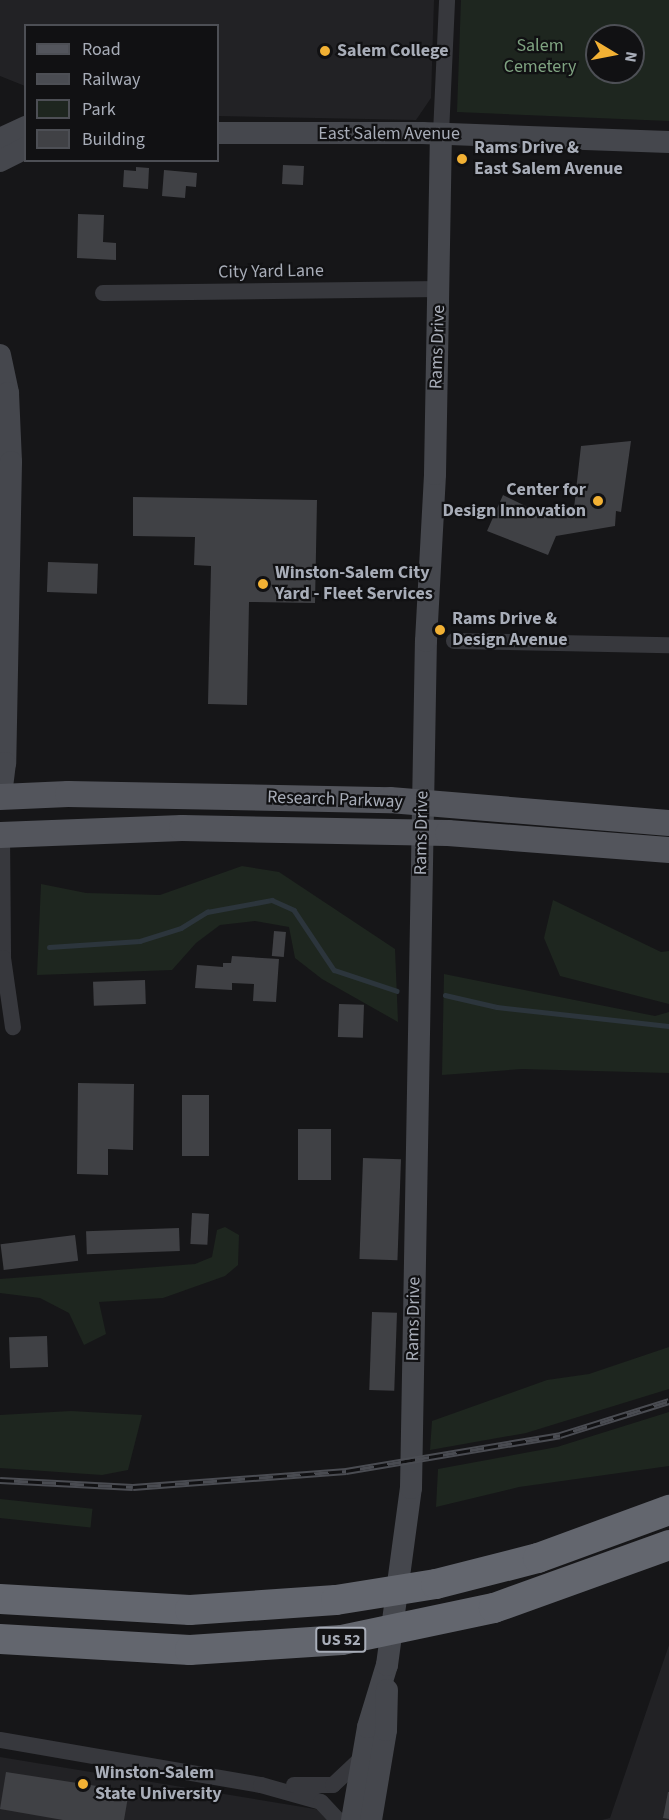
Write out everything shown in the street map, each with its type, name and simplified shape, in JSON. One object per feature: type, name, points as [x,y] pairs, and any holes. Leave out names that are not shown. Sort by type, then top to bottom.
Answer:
[{"type":"highway","name":"US 52","points":[[3,1599],[190,1610],[346,1598],[436,1584],[527,1561],[669,1510]]},
{"type":"highway","name":"US 52","points":[[0,1639],[190,1650],[342,1640],[494,1608],[669,1545]]},
{"type":"main road","points":[[0,139],[24,128]]},
{"type":"main road","name":"East Salem Avenue","points":[[219,133],[441,134],[669,141]]},
{"type":"main road","name":"Rams Drive","points":[[371,1820],[386,1730],[387,1665],[404,1557],[411,1488],[422,832],[440,289],[441,134]]},
{"type":"main road","points":[[0,161],[24,149]]},
{"type":"main road","points":[[0,355],[8,393],[11,462],[5,763],[0,797]]},
{"type":"main road","name":"Research Parkway","points":[[0,797],[80,794],[423,803],[669,823]]},
{"type":"main road","name":"Research Parkway","points":[[1,835],[182,828],[422,832],[669,850]]},
{"type":"main road","name":"Rams Drive","points":[[352,1820],[368,1726],[387,1665]]},
{"type":"street","name":"Rams Drive","points":[[441,134],[447,0]]},
{"type":"street","name":"City Yard Lane","points":[[103,293],[440,289]]},
{"type":"street","points":[[454,641],[669,645]]},
{"type":"street","points":[[1,835],[3,958],[13,1027]]},
{"type":"street","points":[[0,1740],[261,1785],[321,1802],[338,1820]]},
{"type":"street","points":[[261,1785],[328,1787],[343,1779],[362,1758]]},
{"type":"shaded area","name":"Salem College","points":[[0,0],[434,0],[431,98],[416,120],[219,116],[219,24],[24,24],[24,86],[0,76]]},
{"type":"shaded area","points":[[669,1645],[669,1820],[602,1820],[610,1818]]},
{"type":"shaded area","name":"Winston-Salem State University","points":[[0,1757],[333,1812],[385,1820],[0,1820]]},
{"type":"green space","name":"Salem Cemetery","points":[[461,0],[669,0],[669,121],[457,112]]},
{"type":"green space","points":[[242,866],[279,872],[395,949],[398,1022],[322,979],[295,958],[289,927],[255,921],[220,925],[196,943],[172,970],[37,975],[41,884],[86,893],[160,895]]},
{"type":"green space","points":[[553,900],[661,952],[669,951],[669,1004],[560,976],[544,938]]},
{"type":"green space","points":[[444,974],[655,1016],[669,1012],[669,1073],[522,1069],[442,1075]]},
{"type":"green space","points":[[225,1227],[239,1235],[238,1265],[225,1276],[163,1298],[99,1302],[106,1334],[84,1345],[69,1313],[40,1298],[0,1293],[0,1279],[195,1264],[212,1257],[217,1230]]},
{"type":"green space","points":[[669,1347],[669,1389],[526,1433],[430,1450],[432,1421],[547,1380],[589,1374]]},
{"type":"green space","points":[[71,1411],[142,1415],[128,1470],[102,1475],[0,1468],[0,1415]]},
{"type":"green space","points":[[669,1412],[669,1466],[519,1487],[436,1507],[438,1469],[557,1447]]},
{"type":"green space","points":[[0,1499],[92,1509],[91,1528],[0,1518]]},
{"type":"building","points":[[283,165],[304,166],[303,185],[282,184]]},
{"type":"building","points":[[136,167],[149,168],[148,189],[123,187],[124,170],[136,171]]},
{"type":"building","points":[[164,170],[197,173],[196,187],[186,186],[185,198],[162,196]]},
{"type":"building","points":[[78,214],[104,215],[103,242],[116,243],[116,260],[77,258]]},
{"type":"building","name":"Center for Design Innovation","points":[[631,441],[621,512],[616,511],[615,526],[556,536],[548,555],[487,531],[503,495],[548,517],[566,514],[568,507],[574,508],[581,446]]},
{"type":"building","name":"Winston-Salem City Yard - Fleet Services","points":[[133,497],[317,500],[315,603],[249,602],[247,705],[208,704],[211,566],[194,565],[195,537],[133,536]]},
{"type":"building","points":[[48,562],[98,564],[97,594],[47,592]]},
{"type":"building","points":[[274,931],[286,932],[284,957],[272,956]]},
{"type":"building","points":[[232,956],[279,959],[276,1002],[253,1001],[254,984],[232,983],[232,990],[195,988],[197,965],[223,967],[223,963],[231,963]]},
{"type":"building","points":[[145,980],[146,1004],[94,1006],[93,982]]},
{"type":"building","points":[[339,1004],[364,1005],[363,1038],[338,1037]]},
{"type":"building","points":[[78,1083],[134,1084],[133,1150],[108,1149],[108,1175],[77,1174]]},
{"type":"building","points":[[182,1095],[209,1095],[209,1156],[182,1156]]},
{"type":"building","points":[[298,1129],[331,1129],[331,1180],[298,1180]]},
{"type":"building","points":[[363,1158],[401,1159],[397,1260],[359,1259]]},
{"type":"building","points":[[192,1213],[209,1214],[207,1245],[190,1244]]},
{"type":"building","points":[[179,1228],[180,1251],[87,1254],[86,1231]]},
{"type":"building","points":[[75,1235],[78,1261],[4,1270],[1,1244]]},
{"type":"building","points":[[372,1312],[397,1313],[394,1391],[369,1390]]},
{"type":"building","points":[[47,1336],[48,1367],[10,1368],[9,1337]]},
{"type":"building","points":[[6,1772],[129,1791],[124,1820],[63,1820],[0,1809]]},
{"type":"building","points":[[669,1792],[669,1819],[663,1818]]},
{"type":"waterway","points":[[49,947],[140,941],[181,928],[207,912],[272,900],[294,910],[334,970],[397,991]]},
{"type":"waterway","points":[[445,995],[497,1007],[669,1026]]},
{"type":"railway","points":[[0,1480],[133,1487],[346,1471],[560,1435],[669,1401]]},
{"type":"place","name":"Salem College","points":[[325,51]]},
{"type":"place","name":"Rams Drive & East Salem Avenue","points":[[462,159]]},
{"type":"place","name":"Center for Design Innovation","points":[[598,501]]},
{"type":"place","name":"Winston-Salem City Yard - Fleet Services","points":[[263,584]]},
{"type":"place","name":"Rams Drive & Design Avenue","points":[[440,630]]},
{"type":"place","name":"Winston-Salem State University","points":[[83,1784]]}]
